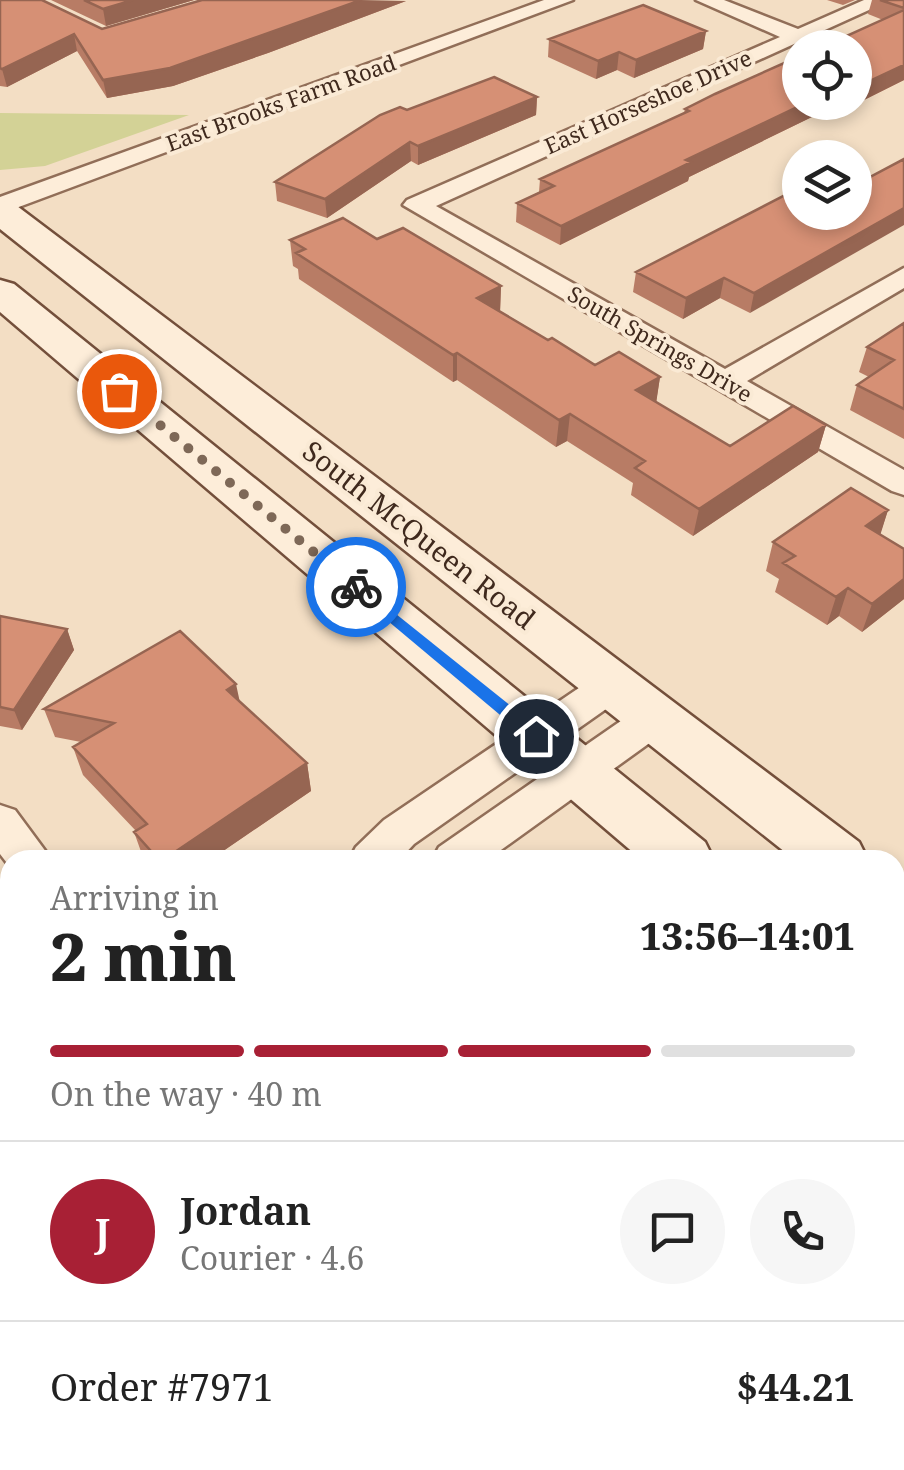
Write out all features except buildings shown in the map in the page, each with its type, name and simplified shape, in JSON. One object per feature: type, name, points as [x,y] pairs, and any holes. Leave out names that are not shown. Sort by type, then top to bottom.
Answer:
[{"type":"main road","name":"South McQueen Road","points":[[0,209],[825,850]]},
{"type":"main road","points":[[0,292],[672,850]]},
{"type":"street","name":"East Brooks Farm Road","points":[[0,209],[563,0]]},
{"type":"street","points":[[706,0],[783,30]]},
{"type":"street","name":"East Horseshoe Drive","points":[[812,30],[881,0]]},
{"type":"street","name":"East Horseshoe Drive","points":[[416,205],[782,43]]},
{"type":"street","name":"South Springs Drive","points":[[416,205],[904,484]]},
{"type":"street","points":[[726,382],[904,276]]},
{"type":"street","points":[[380,850],[399,832],[612,685]]},
{"type":"street","points":[[468,850],[654,718]]},
{"type":"street","points":[[0,822],[22,850]]},
{"type":"shaded area","points":[[0,113],[189,115],[45,166],[0,170]]},
{"type":"way so far","points":[[119,391],[356,587]]},
{"type":"route","points":[[356,587],[536,736]]}]
